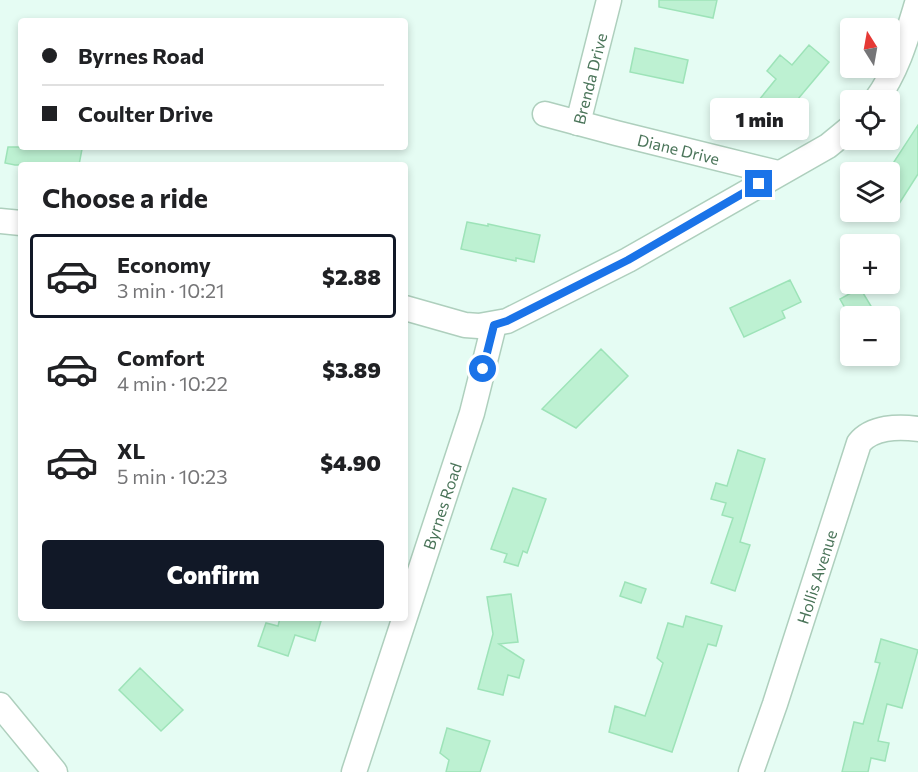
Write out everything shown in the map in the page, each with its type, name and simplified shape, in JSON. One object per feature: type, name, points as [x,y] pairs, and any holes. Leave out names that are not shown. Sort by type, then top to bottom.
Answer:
[{"type":"street","name":"Brenda Drive","points":[[545,114],[578,123],[609,0]]},
{"type":"street","points":[[882,90],[895,70],[918,0]]},
{"type":"street","name":"Diane Drive","points":[[578,123],[778,173]]},
{"type":"street","points":[[408,309],[465,325],[494,325],[507,321],[628,260],[828,146],[840,136]]},
{"type":"street","points":[[0,221],[18,222]]},
{"type":"street","name":"Byrnes Road","points":[[408,608],[472,413],[494,325]]},
{"type":"street","name":"Hollis Avenue","points":[[751,772],[859,443],[876,431],[897,428],[918,429]]},
{"type":"street","name":"Byrnes Road","points":[[354,772],[404,621]]},
{"type":"street","points":[[0,705],[55,772]]},
{"type":"building","points":[[659,0],[717,0],[713,18],[659,7]]},
{"type":"building","points":[[809,45],[829,62],[782,118],[759,100],[776,79],[767,71],[780,55],[792,65]]},
{"type":"building","points":[[635,48],[688,60],[683,83],[630,72]]},
{"type":"building","points":[[918,125],[918,174],[900,202],[900,162],[894,162]]},
{"type":"building","points":[[8,147],[18,147],[18,150],[82,150],[80,162],[18,162],[18,165],[5,163]]},
{"type":"building","points":[[467,222],[540,235],[534,262],[516,258],[516,261],[461,249]]},
{"type":"building","points":[[790,280],[801,302],[782,311],[785,318],[744,337],[730,308]]},
{"type":"building","points":[[849,294],[864,294],[871,306],[844,306],[840,299]]},
{"type":"building","points":[[601,349],[628,376],[576,428],[542,409]]},
{"type":"building","points":[[738,450],[765,459],[740,542],[750,545],[735,591],[711,583],[733,518],[722,515],[726,503],[711,499],[716,483],[727,486]]},
{"type":"building","points":[[513,488],[546,499],[527,553],[523,551],[518,566],[504,562],[507,554],[491,549]]},
{"type":"building","points":[[625,582],[646,589],[641,603],[620,596]]},
{"type":"building","points":[[511,594],[518,642],[499,644],[524,660],[519,678],[508,675],[503,695],[478,689],[493,634],[487,597]]},
{"type":"building","points":[[686,616],[722,626],[716,646],[708,644],[672,752],[609,732],[615,706],[645,716],[663,663],[657,658],[668,623],[683,627]]},
{"type":"building","points":[[279,621],[321,621],[315,641],[295,635],[288,656],[258,646],[266,623],[278,626]]},
{"type":"building","points":[[881,639],[918,650],[902,708],[887,704],[878,741],[889,743],[885,761],[871,758],[868,772],[842,772],[854,722],[863,724],[880,663],[875,662]]},
{"type":"building","points":[[140,668],[183,710],[161,731],[119,690]]},
{"type":"building","points":[[447,728],[490,741],[480,772],[446,772],[449,760],[440,753]]},
{"type":"route","points":[[483,369],[494,325],[507,321],[628,260],[759,184]]}]
